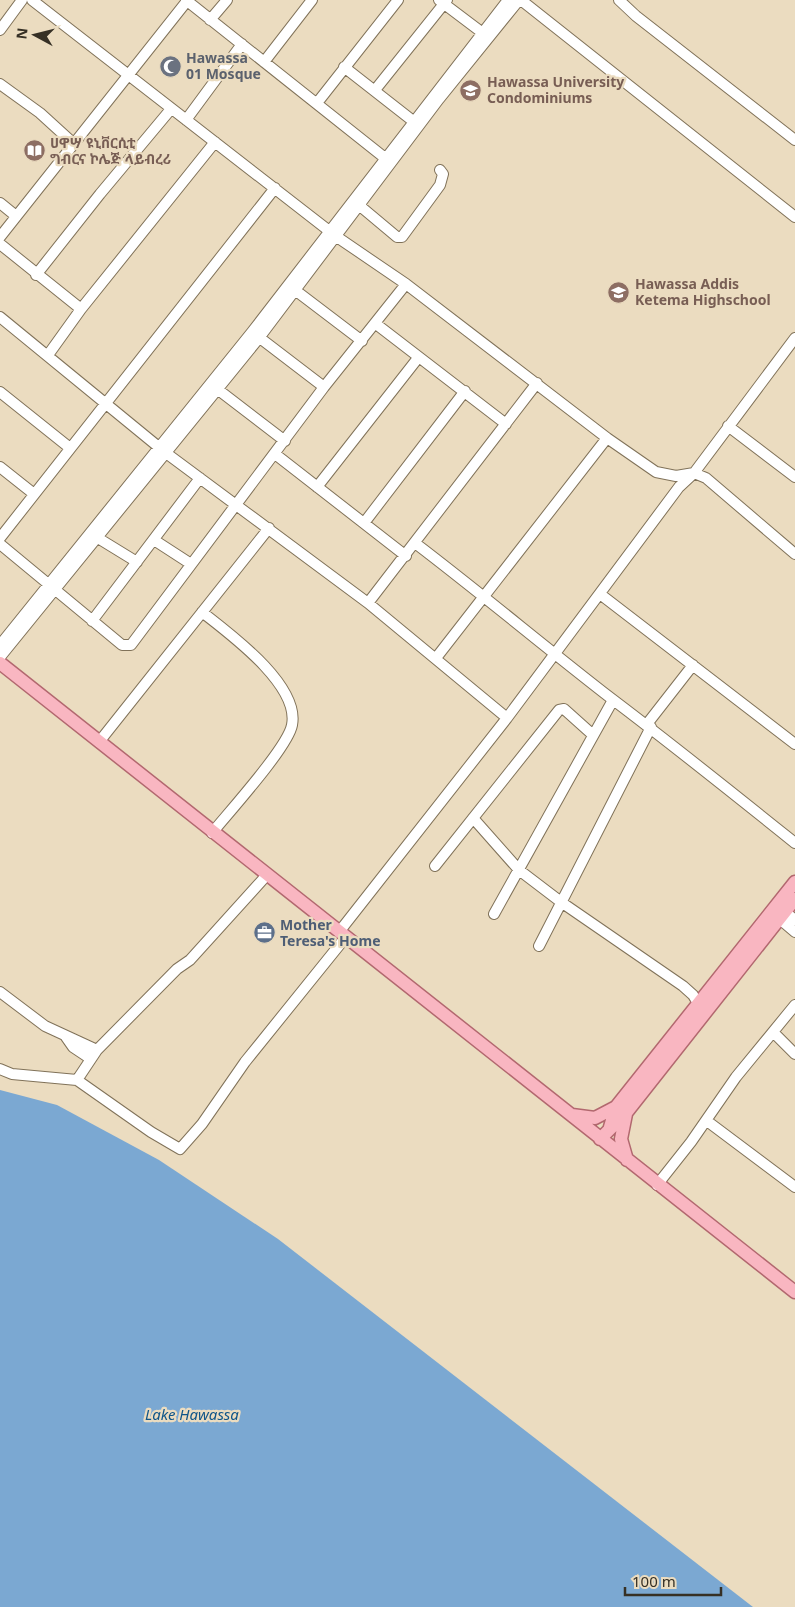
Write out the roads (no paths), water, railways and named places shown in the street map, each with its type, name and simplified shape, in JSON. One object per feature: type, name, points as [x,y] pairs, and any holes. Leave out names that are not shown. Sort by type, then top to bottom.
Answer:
[{"type":"main road","points":[[0,663],[266,876],[627,1160],[656,1185],[795,1292]]},
{"type":"main road","points":[[600,1139],[777,912],[795,882]]},
{"type":"main road","points":[[777,912],[795,899]]},
{"type":"main road","points":[[570,1115],[595,1118],[621,1110]]},
{"type":"main road","points":[[621,1110],[621,1139],[627,1160]]},
{"type":"street","points":[[0,30],[22,0]]},
{"type":"street","points":[[32,0],[333,234],[406,284],[606,438],[656,472],[676,476],[694,473],[706,478],[795,554]]},
{"type":"street","points":[[0,237],[186,0],[385,158]]},
{"type":"street","points":[[210,20],[227,0]]},
{"type":"street","points":[[264,62],[312,0]]},
{"type":"street","points":[[317,103],[398,0]]},
{"type":"street","points":[[0,645],[94,536],[256,335],[333,234],[385,158],[484,34],[508,0]]},
{"type":"street","points":[[333,234],[360,206],[440,99],[520,0],[795,217]]},
{"type":"street","points":[[619,0],[636,16],[795,140]]},
{"type":"street","points":[[376,90],[443,1],[484,34]]},
{"type":"street","points":[[186,120],[242,44]]},
{"type":"street","points":[[344,67],[376,90],[413,121]]},
{"type":"street","points":[[0,84],[40,112],[74,144]]},
{"type":"street","points":[[36,275],[171,109]]},
{"type":"street","points":[[48,355],[81,309],[215,142]]},
{"type":"street","points":[[360,206],[397,237],[402,237],[440,185],[444,174],[440,170]]},
{"type":"street","points":[[0,538],[275,188]]},
{"type":"street","points":[[0,203],[16,216]]},
{"type":"street","points":[[0,244],[36,275],[81,309]]},
{"type":"street","points":[[0,544],[122,645],[131,645],[324,387],[406,284]]},
{"type":"street","points":[[291,287],[362,341]]},
{"type":"street","points":[[0,317],[107,402],[162,450],[368,603],[507,718]]},
{"type":"street","points":[[376,324],[506,424]]},
{"type":"street","points":[[256,335],[324,387]]},
{"type":"street","points":[[0,1069],[12,1074],[77,1080],[151,1132],[180,1149],[202,1124],[245,1062],[507,718],[679,487],[694,473],[795,338]]},
{"type":"street","points":[[317,487],[418,358]]},
{"type":"street","points":[[368,603],[406,556],[537,383]]},
{"type":"street","points":[[214,386],[285,441]]},
{"type":"street","points":[[364,523],[465,391]]},
{"type":"street","points":[[0,392],[70,448]]},
{"type":"street","points":[[728,426],[795,477]]},
{"type":"street","points":[[436,658],[483,594],[606,438]]},
{"type":"street","points":[[275,454],[406,556]]},
{"type":"street","points":[[0,467],[34,494]]},
{"type":"street","points":[[92,621],[200,478]]},
{"type":"street","points":[[99,742],[269,528]]},
{"type":"street","points":[[94,536],[137,562]]},
{"type":"street","points":[[154,540],[191,564]]},
{"type":"street","points":[[415,543],[483,594],[555,654],[649,726],[795,843]]},
{"type":"street","points":[[0,657],[51,588]]},
{"type":"street","points":[[600,594],[795,744]]},
{"type":"street","points":[[202,612],[268,668],[280,684],[292,716],[292,727],[278,752],[212,833]]},
{"type":"street","points":[[540,946],[649,726],[693,665]]},
{"type":"street","points":[[494,914],[613,700]]},
{"type":"street","points":[[435,866],[558,710],[564,710],[594,735]]},
{"type":"street","points":[[473,818],[519,870],[561,902],[682,986],[693,995],[702,1008]]},
{"type":"street","points":[[77,1080],[94,1055],[177,969],[190,960],[266,876]]},
{"type":"street","points":[[777,912],[795,920]]},
{"type":"street","points":[[777,912],[795,932]]},
{"type":"street","points":[[0,992],[44,1026],[66,1036],[94,1055]]},
{"type":"street","points":[[656,1185],[707,1121],[736,1077],[774,1033],[795,1005]]},
{"type":"street","points":[[774,1033],[795,1054]]},
{"type":"street","points":[[707,1121],[795,1187]]},
{"type":"water","name":"Lake Hawassa","points":[[0,1090],[57,1105],[159,1160],[278,1239],[753,1607],[0,1607]]},
{"type":"place","name":"Hawassa 01 Mosque","points":[[170,66]]},
{"type":"place","name":"Hawassa University Condominiums","points":[[471,90]]},
{"type":"place","name":"ሀዋሣ ዩኒቨርሲቲ ግብርና ኮሌጅ ላይብረሪ","points":[[34,151]]},
{"type":"place","name":"Hawassa Addis Ketema Highschool","points":[[619,292]]},
{"type":"place","name":"Mother Teresa's Home","points":[[264,933]]}]
